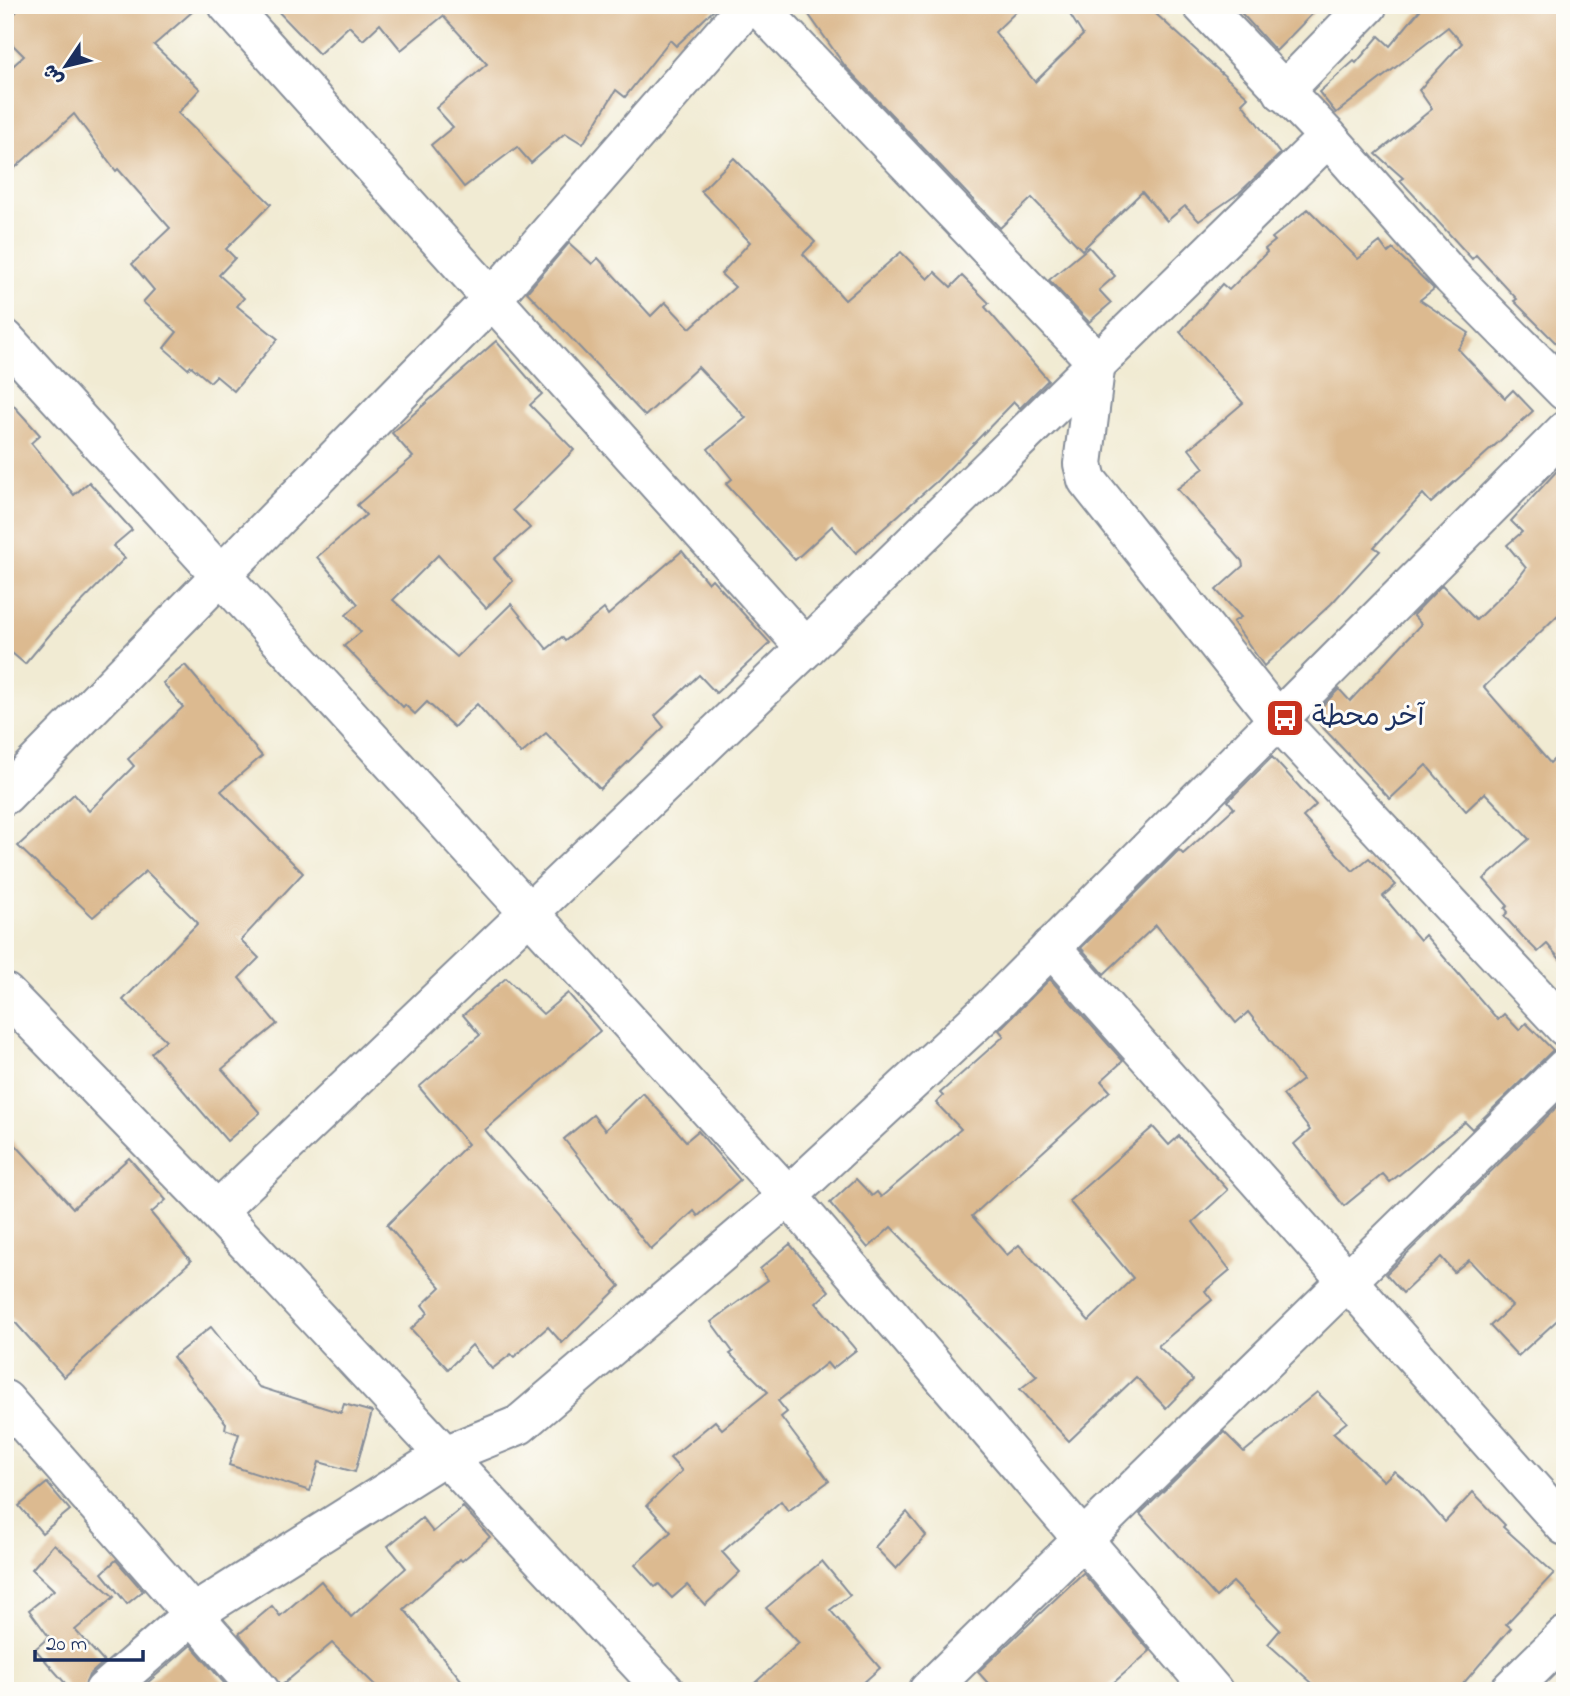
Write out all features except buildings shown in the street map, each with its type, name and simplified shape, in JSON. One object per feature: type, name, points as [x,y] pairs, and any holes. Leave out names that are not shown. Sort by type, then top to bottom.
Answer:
[{"type":"street","points":[[228,5],[806,648]]},
{"type":"street","points":[[5,795],[491,300],[748,5]]},
{"type":"street","points":[[757,5],[1096,361]]},
{"type":"street","points":[[1202,5],[1328,137],[1452,277],[1565,391]]},
{"type":"street","points":[[1283,92],[1368,5]]},
{"type":"street","points":[[217,1211],[806,648],[1096,361],[1328,137]]},
{"type":"street","points":[[5,339],[788,1196],[1080,1540],[1213,1691]]},
{"type":"street","points":[[1096,361],[1083,464],[1087,480],[1278,720],[1565,1027]]},
{"type":"street","points":[[104,1691],[193,1614],[445,1455],[519,1425],[788,1196],[982,1016],[1565,431]]},
{"type":"street","points":[[1051,947],[1565,1527]]},
{"type":"street","points":[[5,993],[217,1211],[665,1691]]},
{"type":"street","points":[[928,1691],[1565,1068]]},
{"type":"street","points":[[5,1401],[260,1691]]},
{"type":"street","points":[[1509,1691],[1565,1636]]},
{"type":"place","name":"آخر محطة","points":[[1285,718]]}]
